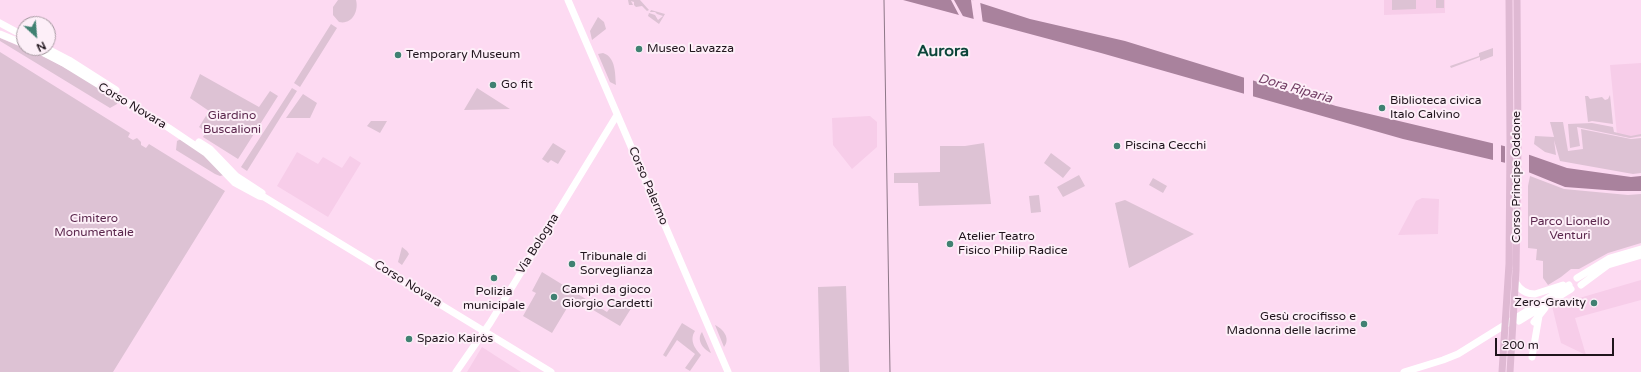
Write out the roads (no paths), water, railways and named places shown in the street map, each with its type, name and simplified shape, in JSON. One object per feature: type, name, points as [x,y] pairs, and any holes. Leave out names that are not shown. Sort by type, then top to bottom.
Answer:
[{"type":"main road","name":"Corso Palermo","points":[[568,0],[728,372]]},
{"type":"main road","name":"Corso Principe Oddone","points":[[1502,372],[1509,264],[1509,0]]},
{"type":"main road","name":"Corso Principe Oddone","points":[[1510,372],[1516,283],[1518,176],[1517,0]]},
{"type":"main road","points":[[0,23],[16,32]]},
{"type":"main road","points":[[0,34],[16,41]]},
{"type":"main road","name":"Corso Novara","points":[[56,53],[210,149],[236,176],[261,192],[264,197]]},
{"type":"main road","name":"Corso Novara","points":[[50,56],[169,128],[206,153],[235,183],[259,196],[264,197],[551,372]]},
{"type":"main road","name":"Via Bologna","points":[[456,372],[484,331],[617,114]]},
{"type":"main road","points":[[1534,322],[1548,304],[1610,258],[1641,249]]},
{"type":"main road","points":[[1426,365],[1451,361],[1489,339],[1514,321],[1608,265],[1641,255]]},
{"type":"main road","points":[[1516,283],[1526,292],[1535,294],[1564,285],[1574,285]]},
{"type":"main road","points":[[1532,357],[1540,313]]},
{"type":"main road","points":[[1404,372],[1454,356],[1505,327]]},
{"type":"tram line","points":[[884,0],[890,372]]},
{"type":"place","name":"Museo Lavazza","points":[[639,49]]},
{"type":"place","name":"Temporary Museum","points":[[398,55]]},
{"type":"place","name":"Go fit","points":[[493,85]]},
{"type":"place","name":"Biblioteca civica Italo Calvino","points":[[1382,108]]},
{"type":"place","name":"Piscina Cecchi","points":[[1117,146]]},
{"type":"place","name":"Atelier Teatro Fisico Philip Radice","points":[[950,244]]},
{"type":"place","name":"Tribunale di Sorveglianza","points":[[572,264]]},
{"type":"place","name":"Polizia municipale","points":[[494,278]]},
{"type":"place","name":"Campi da gioco Giorgio Cardetti","points":[[554,297]]},
{"type":"place","name":"Zero-Gravity","points":[[1594,303]]},
{"type":"place","name":"Gesù crocifisso e Madonna delle lacrime","points":[[1364,324]]},
{"type":"place","name":"Spazio Kairòs","points":[[409,339]]},
{"type":"district","name":"Aurora","points":[[943,52]]},
{"type":"water label","name":"Dora Riparia","points":[[1295,89]]},
{"type":"park label","name":"Giardino Buscalioni","points":[[232,123]]},
{"type":"park label","name":"Cimitero Monumentale","points":[[94,226]]},
{"type":"park label","name":"Parco Lionello Venturi","points":[[1570,229]]}]
